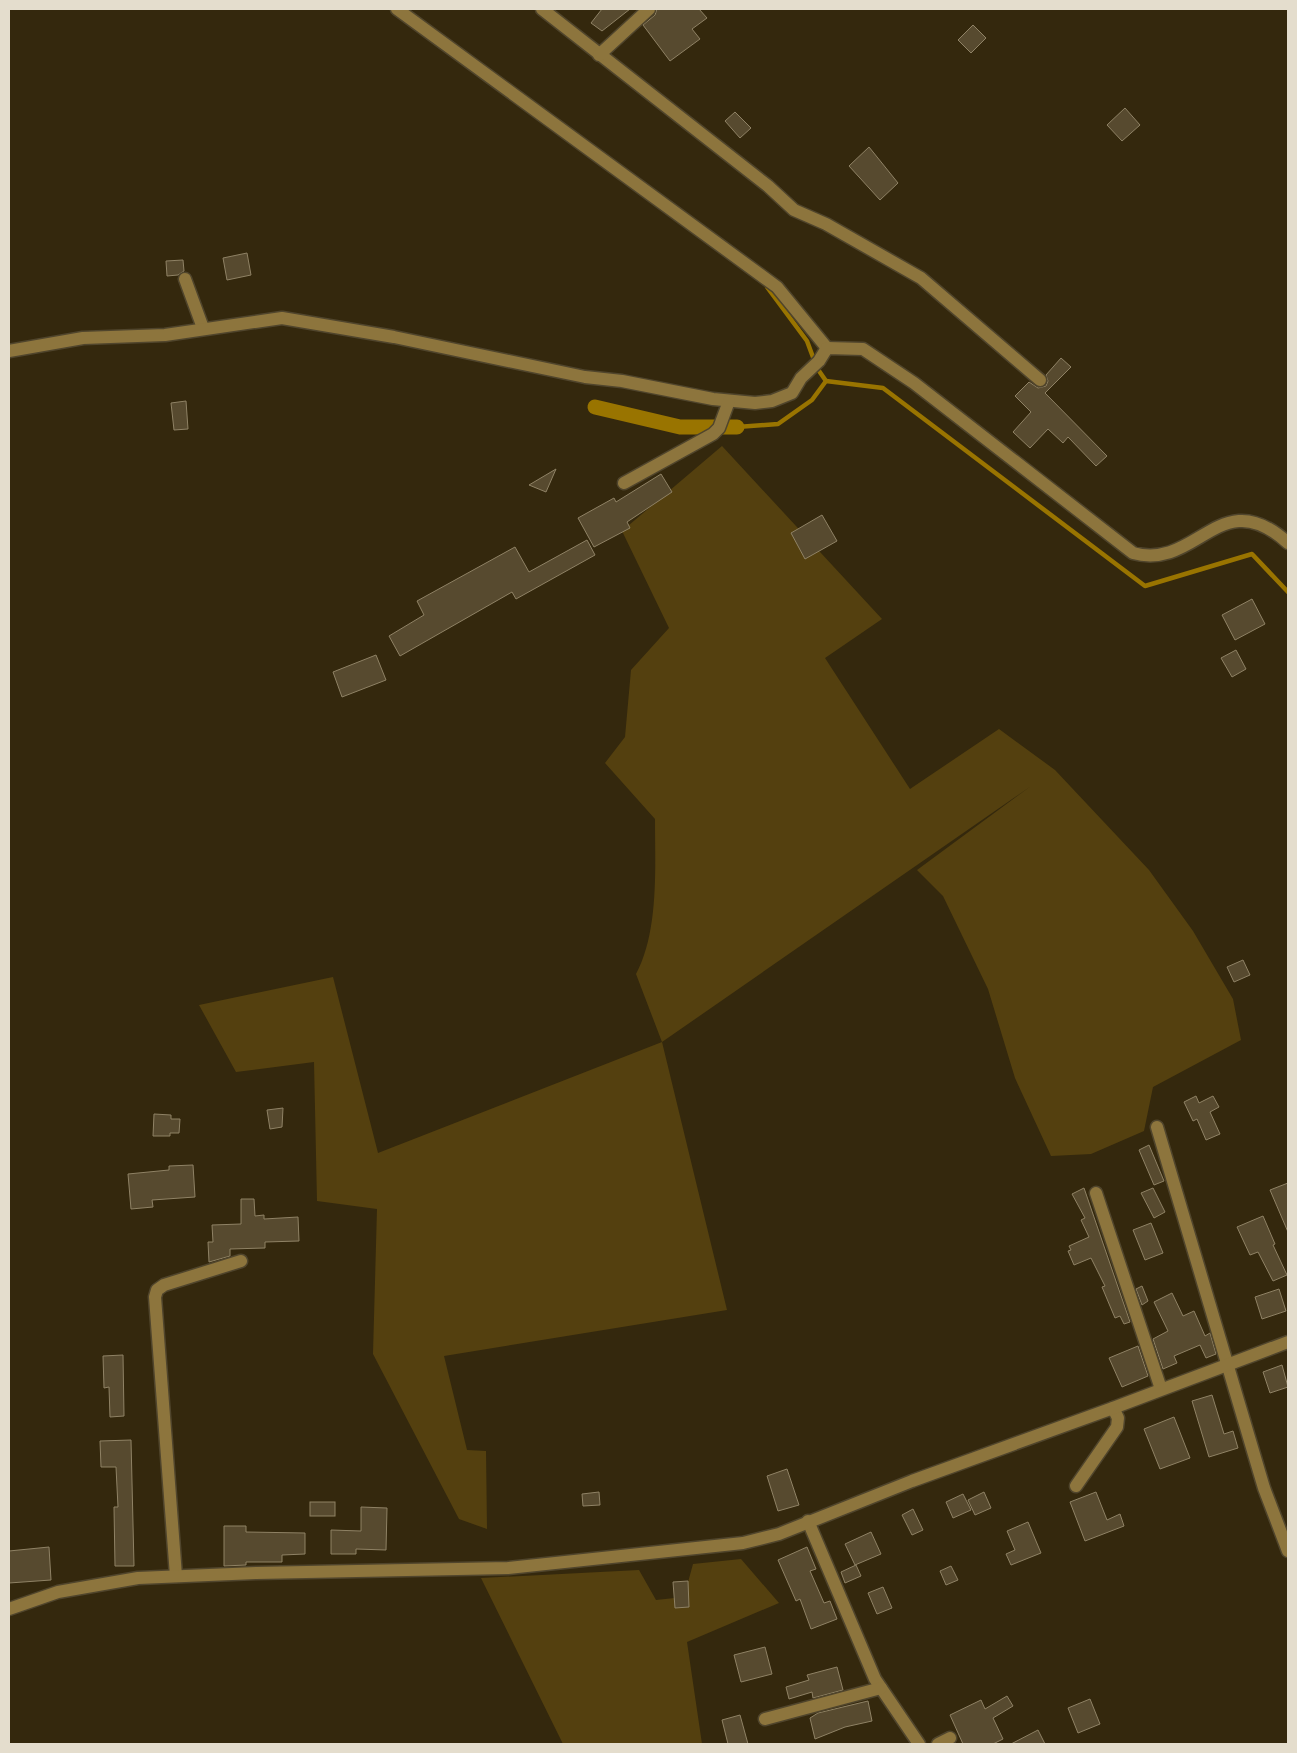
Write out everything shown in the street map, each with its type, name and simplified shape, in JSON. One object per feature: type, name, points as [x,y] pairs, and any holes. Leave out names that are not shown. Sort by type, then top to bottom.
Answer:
[{"type":"street","points":[[397,9],[776,287],[827,348],[862,349],[914,383],[1132,553],[1147,557],[1162,555],[1188,545],[1210,530],[1227,522],[1246,520],[1274,530],[1288,543]]},
{"type":"street","points":[[542,9],[599,56],[768,186],[794,210],[834,229],[921,278],[1040,380]]},
{"type":"street","points":[[599,56],[649,9]]},
{"type":"street","points":[[185,279],[203,328]]},
{"type":"street","points":[[9,350],[83,338],[165,335],[282,318],[394,337],[585,377],[729,404],[772,401],[792,393],[801,378],[819,360],[827,348]]},
{"type":"street","points":[[624,483],[713,434],[719,428],[729,404]]},
{"type":"street","points":[[1157,1127],[1210,1300],[1226,1364],[1264,1488],[1288,1551]]},
{"type":"street","points":[[1096,1193],[1161,1389]]},
{"type":"street","points":[[176,1576],[155,1297],[158,1290],[164,1285],[241,1261]]},
{"type":"street","points":[[9,1609],[58,1592],[138,1578],[508,1568],[743,1543],[779,1534],[912,1481],[1288,1342]]},
{"type":"street","points":[[1076,1486],[1117,1427],[1118,1418],[1113,1408]]},
{"type":"street","points":[[808,1521],[863,1653],[881,1688],[919,1744]]},
{"type":"street","points":[[766,1720],[881,1688]]},
{"type":"street","points":[[938,1744],[950,1738]]},
{"type":"shaded area","points":[[722,446],[882,619],[825,658],[910,789],[999,729],[1055,770],[1149,870],[1193,931],[1233,999],[1241,1040],[1153,1087],[1144,1131],[1091,1154],[1051,1156],[1015,1078],[988,989],[943,896],[917,870],[1031,786],[662,1042],[636,974],[649,939],[652,919],[655,878],[655,819],[605,763],[625,737],[631,670],[669,628],[622,531]]},
{"type":"shaded area","points":[[333,977],[378,1153],[662,1042],[727,1310],[444,1356],[467,1450],[486,1451],[487,1529],[459,1519],[373,1354],[377,1209],[317,1201],[314,1062],[236,1072],[199,1005]]},
{"type":"shaded area","points":[[741,1559],[779,1603],[687,1642],[702,1744],[563,1744],[481,1578],[639,1570],[656,1600],[684,1597],[693,1564]]},
{"type":"building","points":[[602,9],[630,9],[602,31],[591,23]]},
{"type":"building","points":[[657,9],[699,9],[707,18],[692,29],[700,39],[670,61],[643,25],[655,15]]},
{"type":"building","points":[[973,25],[986,38],[971,53],[958,40]]},
{"type":"building","points":[[1125,108],[1140,125],[1122,141],[1107,125]]},
{"type":"building","points":[[735,112],[751,128],[740,138],[725,121]]},
{"type":"building","points":[[869,147],[898,183],[880,200],[849,166]]},
{"type":"building","points":[[247,253],[251,275],[227,280],[223,258]]},
{"type":"building","points":[[183,260],[184,271],[178,275],[167,276],[166,261]]},
{"type":"building","points":[[1061,358],[1071,367],[1045,393],[1107,456],[1096,466],[1068,437],[1063,443],[1048,429],[1030,448],[1013,432],[1031,412],[1015,396],[1029,382],[1038,388],[1046,386],[1048,381],[1046,375]]},
{"type":"building","points":[[186,401],[188,429],[174,430],[171,403]]},
{"type":"building","points":[[556,469],[546,492],[529,485]]},
{"type":"building","points":[[661,474],[672,492],[627,522],[630,528],[594,547],[578,518],[614,498],[616,502]]},
{"type":"building","points":[[822,515],[837,541],[805,559],[791,533]]},
{"type":"building","points":[[587,540],[595,555],[516,599],[512,592],[400,656],[389,636],[424,615],[417,601],[515,547],[529,572]]},
{"type":"building","points":[[1252,599],[1265,624],[1235,640],[1222,615]]},
{"type":"building","points":[[1236,650],[1246,669],[1232,677],[1221,658]]},
{"type":"building","points":[[376,655],[386,680],[342,697],[333,672]]},
{"type":"building","points":[[1243,960],[1250,975],[1234,982],[1227,967]]},
{"type":"building","points":[[1196,1096],[1199,1103],[1213,1096],[1219,1107],[1210,1112],[1220,1134],[1206,1140],[1197,1119],[1193,1121],[1184,1102]]},
{"type":"building","points":[[283,1108],[282,1127],[270,1129],[267,1110]]},
{"type":"building","points":[[154,1114],[171,1115],[171,1119],[180,1119],[179,1133],[170,1133],[170,1136],[153,1136]]},
{"type":"building","points":[[1149,1145],[1164,1181],[1154,1185],[1139,1150]]},
{"type":"building","points":[[193,1165],[195,1197],[152,1200],[153,1207],[131,1209],[128,1174],[169,1170],[169,1166]]},
{"type":"building","points":[[1288,1183],[1288,1232],[1270,1190]]},
{"type":"building","points":[[1084,1188],[1130,1322],[1124,1324],[1120,1316],[1115,1318],[1102,1287],[1105,1286],[1091,1258],[1074,1265],[1068,1251],[1071,1250],[1069,1246],[1089,1237],[1081,1220],[1085,1218],[1072,1194]]},
{"type":"building","points":[[1153,1188],[1165,1212],[1154,1218],[1141,1193]]},
{"type":"building","points":[[241,1199],[254,1199],[255,1216],[264,1215],[264,1219],[298,1217],[299,1241],[265,1242],[265,1248],[230,1249],[230,1256],[209,1262],[208,1242],[213,1242],[212,1225],[241,1224]]},
{"type":"building","points":[[1263,1216],[1275,1244],[1273,1245],[1287,1275],[1273,1281],[1258,1252],[1250,1255],[1237,1227]]},
{"type":"building","points":[[1151,1223],[1163,1253],[1145,1260],[1133,1230]]},
{"type":"building","points":[[1142,1286],[1148,1301],[1142,1305],[1136,1289]]},
{"type":"building","points":[[1279,1289],[1286,1311],[1262,1319],[1255,1297]]},
{"type":"building","points":[[1172,1293],[1183,1316],[1194,1311],[1205,1336],[1210,1333],[1216,1354],[1206,1358],[1200,1345],[1174,1356],[1177,1363],[1163,1369],[1153,1339],[1168,1331],[1154,1302]]},
{"type":"building","points":[[1138,1346],[1148,1376],[1122,1387],[1109,1358]]},
{"type":"building","points":[[123,1355],[124,1416],[110,1417],[109,1387],[104,1388],[103,1356]]},
{"type":"building","points":[[1282,1365],[1288,1387],[1270,1393],[1263,1372]]},
{"type":"building","points":[[1212,1395],[1224,1434],[1233,1431],[1238,1448],[1209,1457],[1192,1401]]},
{"type":"building","points":[[1174,1417],[1190,1458],[1160,1469],[1144,1429]]},
{"type":"building","points":[[131,1440],[134,1566],[115,1566],[114,1507],[118,1507],[116,1467],[101,1467],[100,1441]]},
{"type":"building","points":[[787,1469],[799,1505],[778,1511],[767,1476]]},
{"type":"building","points":[[599,1492],[600,1505],[583,1506],[582,1494]]},
{"type":"building","points":[[984,1492],[991,1508],[975,1515],[968,1500]]},
{"type":"building","points":[[1096,1492],[1107,1520],[1120,1514],[1124,1526],[1085,1541],[1070,1502]]},
{"type":"building","points":[[963,1494],[971,1510],[953,1518],[946,1502]]},
{"type":"building","points":[[310,1502],[335,1502],[335,1516],[310,1516]]},
{"type":"building","points":[[361,1507],[387,1508],[386,1550],[356,1549],[356,1554],[331,1554],[331,1530],[361,1531]]},
{"type":"building","points":[[913,1509],[923,1530],[912,1535],[902,1515]]},
{"type":"building","points":[[1028,1522],[1041,1553],[1011,1565],[1006,1554],[1015,1550],[1007,1531]]},
{"type":"building","points":[[224,1526],[246,1526],[246,1532],[305,1533],[305,1554],[282,1555],[282,1562],[246,1562],[246,1565],[224,1566]]},
{"type":"building","points":[[871,1532],[881,1554],[855,1565],[845,1544]]},
{"type":"building","points":[[49,1547],[51,1580],[9,1583],[9,1551]]},
{"type":"building","points":[[807,1547],[816,1569],[810,1571],[824,1603],[830,1601],[837,1619],[811,1629],[800,1599],[796,1601],[778,1560]]},
{"type":"building","points":[[856,1565],[861,1576],[845,1583],[841,1572]]},
{"type":"building","points":[[951,1566],[958,1580],[946,1585],[940,1571]]},
{"type":"building","points":[[688,1581],[689,1607],[675,1608],[673,1582]]},
{"type":"building","points":[[883,1587],[892,1608],[877,1614],[868,1593]]},
{"type":"building","points":[[765,1647],[772,1674],[741,1682],[734,1655]]},
{"type":"building","points":[[837,1667],[843,1690],[813,1698],[812,1692],[789,1699],[786,1687],[809,1680],[807,1675]]},
{"type":"building","points":[[1007,1696],[1013,1706],[993,1718],[1003,1739],[993,1744],[963,1744],[950,1715],[981,1700],[985,1709]]},
{"type":"building","points":[[1090,1699],[1100,1724],[1078,1733],[1068,1708]]},
{"type":"building","points":[[868,1701],[872,1721],[845,1727],[815,1739],[810,1718],[818,1713]]},
{"type":"building","points":[[740,1715],[748,1744],[728,1744],[722,1720]]},
{"type":"building","points":[[1038,1730],[1045,1744],[1011,1744]]},
{"type":"waterway","points":[[767,287],[807,341],[817,368],[826,381]]},
{"type":"waterway","points":[[737,427],[778,424],[812,400],[826,381],[883,388],[1145,586],[1252,554],[1288,592]]},
{"type":"waterway","points":[[595,407],[680,427],[737,427]]}]
